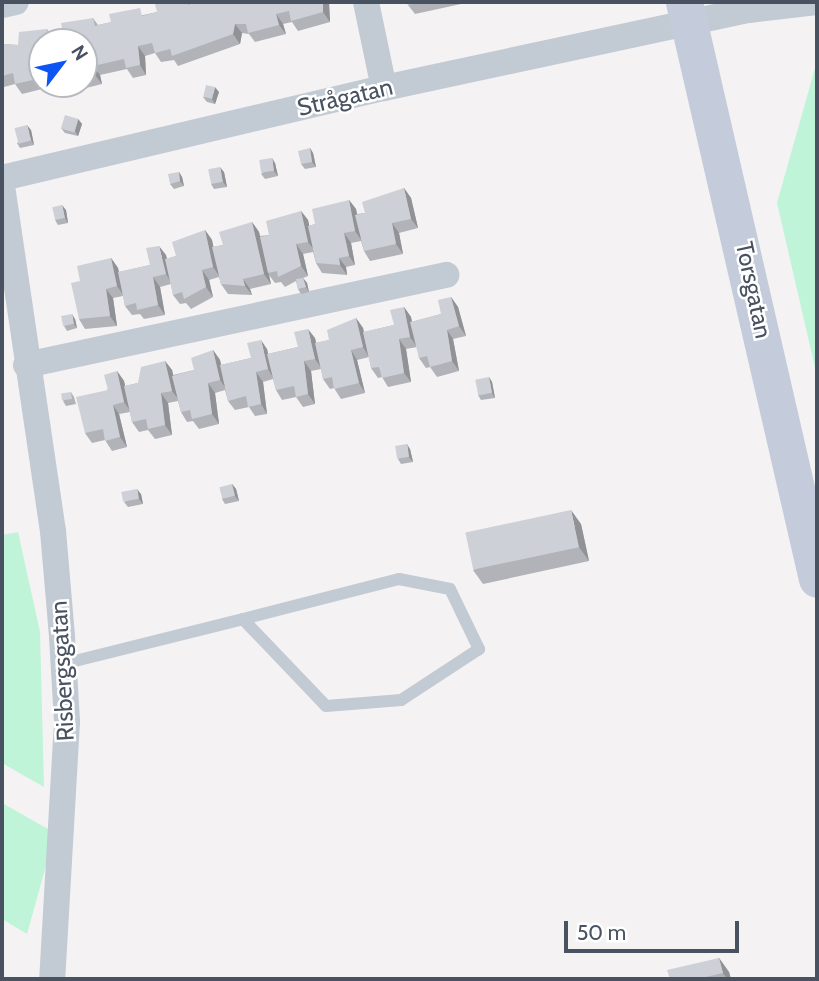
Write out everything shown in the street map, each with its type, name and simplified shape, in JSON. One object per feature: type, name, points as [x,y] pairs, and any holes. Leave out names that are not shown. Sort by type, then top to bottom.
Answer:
[{"type":"main road","name":"Torsgatan","points":[[687,12],[817,579]]},
{"type":"street","points":[[2,5],[16,2]]},
{"type":"street","points":[[366,2],[384,88]]},
{"type":"street","name":"Strågatan","points":[[2,178],[384,88],[687,12],[817,2]]},
{"type":"street","name":"Risbergsgatan","points":[[2,187],[26,365],[53,531],[64,664],[66,749],[52,979]]},
{"type":"street","points":[[26,365],[446,275]]},
{"type":"lane","points":[[64,664],[399,579],[450,589],[479,649],[401,700],[326,706],[243,619]]},
{"type":"green space","points":[[817,61],[817,376],[777,203]]},
{"type":"green space","points":[[18,532],[40,632],[44,787],[2,763],[2,535]]},
{"type":"green space","points":[[2,803],[55,833],[27,934],[2,919]]},
{"type":"building","points":[[323,2],[323,12],[291,21],[289,11],[276,14],[279,25],[248,33],[246,24],[235,24],[233,34],[172,56],[170,49],[155,53],[152,43],[138,46],[140,65],[126,68],[124,59],[98,65],[98,28],[62,28],[61,23],[93,18],[95,26],[111,22],[109,14],[140,8],[142,16],[157,12],[155,4]]},
{"type":"building","points":[[28,31],[28,81],[15,84],[13,73],[2,76],[2,44],[18,45],[19,32]]},
{"type":"building","points":[[206,85],[215,87],[212,99],[203,97]]},
{"type":"building","points":[[65,115],[78,119],[74,132],[61,128]]},
{"type":"building","points":[[27,125],[31,140],[19,144],[14,128]]},
{"type":"building","points":[[310,148],[312,162],[301,164],[298,151]]},
{"type":"building","points":[[272,158],[274,171],[261,173],[259,160]]},
{"type":"building","points":[[220,167],[223,182],[211,184],[208,169]]},
{"type":"building","points":[[179,172],[180,181],[170,184],[168,174]]},
{"type":"building","points":[[404,188],[411,219],[392,223],[396,244],[364,251],[355,215],[365,213],[362,202]]},
{"type":"building","points":[[349,200],[355,231],[344,233],[349,256],[339,258],[340,265],[316,263],[308,226],[315,224],[312,209]]},
{"type":"building","points":[[62,205],[65,218],[55,220],[52,207]]},
{"type":"building","points":[[301,211],[308,242],[296,244],[301,266],[278,277],[277,271],[268,273],[260,237],[269,235],[266,221]]},
{"type":"building","points":[[252,222],[264,274],[243,279],[245,286],[221,284],[212,247],[223,245],[219,232]]},
{"type":"building","points":[[205,230],[213,267],[202,270],[206,287],[184,299],[182,292],[173,295],[165,259],[176,256],[172,242]]},
{"type":"building","points":[[159,246],[166,274],[153,277],[158,305],[137,310],[136,303],[125,306],[118,272],[150,265],[146,248]]},
{"type":"building","points":[[111,258],[117,286],[106,289],[110,316],[79,319],[71,283],[80,281],[77,266]]},
{"type":"building","points":[[303,278],[306,287],[298,289],[296,279]]},
{"type":"building","points":[[451,297],[459,326],[447,330],[452,361],[430,367],[427,356],[419,358],[410,322],[441,314],[438,300]]},
{"type":"building","points":[[404,307],[410,337],[399,339],[404,373],[382,378],[379,367],[371,368],[363,332],[394,325],[390,310]]},
{"type":"building","points":[[72,314],[74,324],[63,326],[61,316]]},
{"type":"building","points":[[356,318],[363,347],[351,350],[359,383],[334,389],[332,377],[323,379],[315,343],[329,340],[327,330]]},
{"type":"building","points":[[308,329],[315,359],[304,361],[308,394],[296,397],[294,386],[276,390],[267,354],[298,347],[294,332]]},
{"type":"building","points":[[261,340],[268,369],[256,372],[261,404],[248,407],[246,396],[228,401],[220,365],[251,358],[247,343]]},
{"type":"building","points":[[213,350],[220,380],[208,383],[212,414],[192,419],[190,410],[181,412],[172,376],[194,370],[191,358]]},
{"type":"building","points":[[165,361],[172,391],[161,393],[165,425],[148,429],[146,419],[132,422],[124,386],[138,383],[141,367]]},
{"type":"building","points":[[117,371],[124,402],[113,405],[120,437],[105,441],[103,429],[85,433],[76,397],[108,390],[104,375]]},
{"type":"building","points":[[489,377],[492,393],[478,395],[475,380]]},
{"type":"building","points":[[71,392],[72,399],[62,400],[61,393]]},
{"type":"building","points":[[407,444],[409,457],[397,459],[395,446]]},
{"type":"building","points":[[232,484],[235,496],[222,499],[219,487]]},
{"type":"building","points":[[137,489],[139,499],[123,502],[121,492]]},
{"type":"building","points":[[571,510],[579,547],[473,570],[465,532]]},
{"type":"building","points":[[719,958],[723,973],[697,979],[670,979],[667,970]]}]
